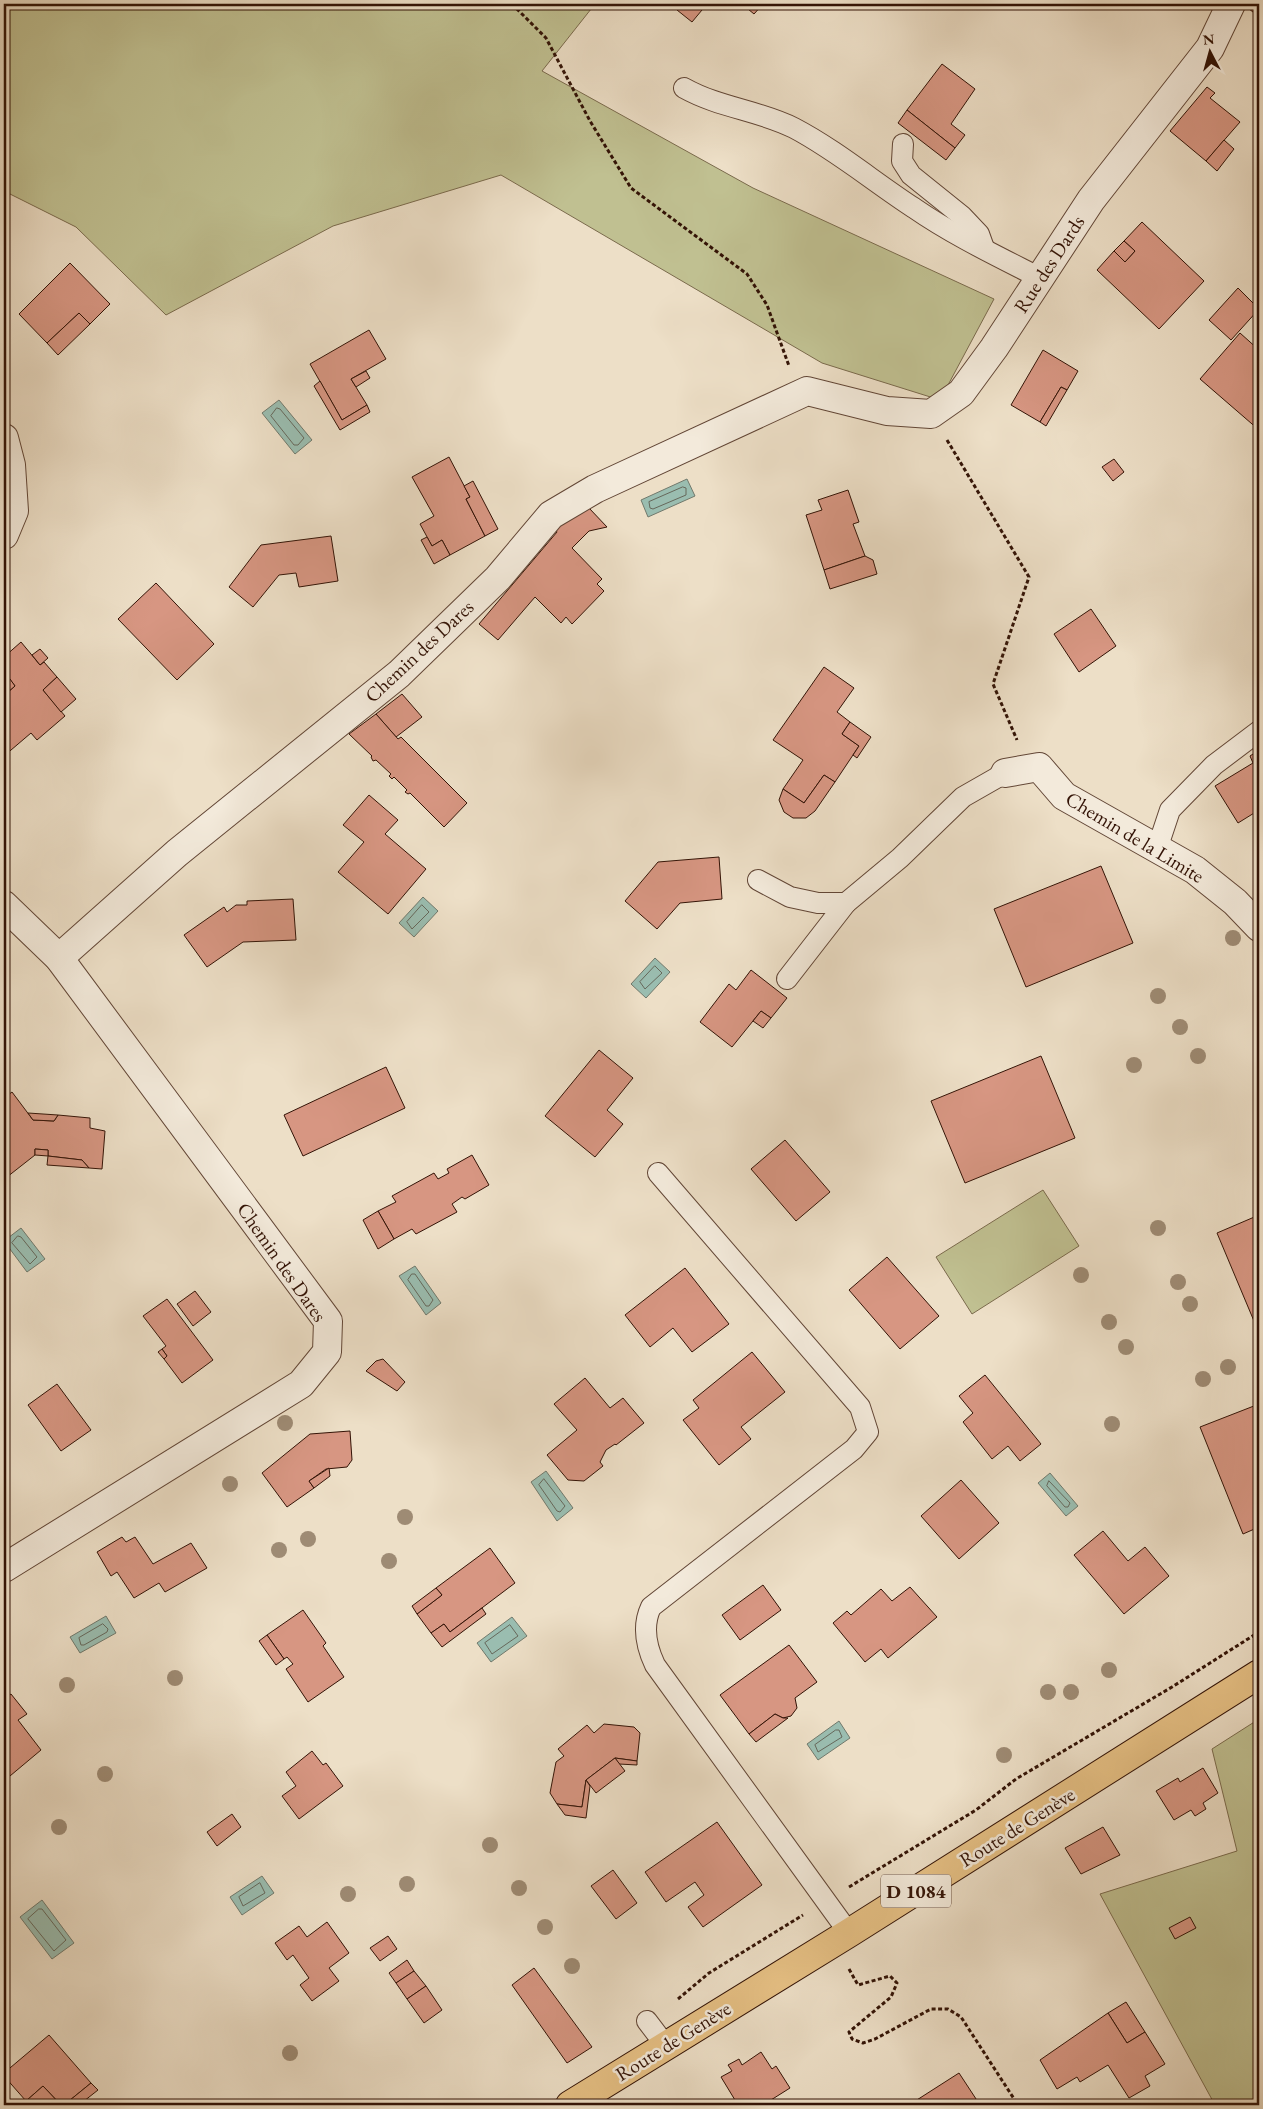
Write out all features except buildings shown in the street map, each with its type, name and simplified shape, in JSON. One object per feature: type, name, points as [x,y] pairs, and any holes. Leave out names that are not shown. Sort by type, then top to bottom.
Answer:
[{"type":"main road","name":"Route de Genève","points":[[570,2105],[849,1933],[1259,1674]]},
{"type":"street","name":"Rue des Dards","points":[[930,414],[961,393],[994,348],[1091,200],[1210,48],[1231,4]]},
{"type":"street","points":[[807,391],[887,411],[930,414]]},
{"type":"street","name":"Chemin des Dares","points":[[59,958],[177,853],[399,674],[498,578],[551,515],[595,489],[807,391]]},
{"type":"street","points":[[4,438],[12,465],[14,511],[4,534]]},
{"type":"street","points":[[1005,773],[1039,767]]},
{"type":"street","name":"Chemin de la Limite","points":[[1039,767],[1064,796],[1195,870],[1235,902],[1259,927]]},
{"type":"street","name":"Chemin des Dares","points":[[4,905],[59,958],[328,1321],[327,1352],[300,1384],[4,1568]]},
{"type":"lane","points":[[684,88],[704,99],[759,114],[800,132],[916,210],[1040,278]]},
{"type":"lane","points":[[903,144],[902,161],[911,175],[962,216],[979,234],[984,249]]},
{"type":"lane","points":[[1157,848],[1170,810],[1214,765],[1259,731]]},
{"type":"lane","points":[[787,979],[846,903],[900,858],[963,797],[1005,773]]},
{"type":"lane","points":[[758,880],[790,897],[818,903],[846,903]]},
{"type":"lane","points":[[658,1173],[860,1407],[866,1420],[868,1432],[854,1449],[651,1607],[646,1631],[646,1639],[655,1665],[828,1900],[849,1933]]},
{"type":"lane","points":[[647,2021],[666,2046]]},
{"type":"path","points":[[512,4],[546,38],[590,121],[631,188],[747,274],[767,305],[791,370],[807,391]]},
{"type":"path","points":[[930,414],[1029,577],[993,684],[1014,736],[1039,767]]},
{"type":"path","points":[[647,2021],[709,1973],[976,1810],[1016,1779],[1172,1688],[1259,1632]]},
{"type":"path","points":[[847,1967],[858,1985],[883,1976],[890,1976],[897,1983],[891,1997],[849,2032],[852,2039],[862,2043],[876,2039],[931,2009],[948,2009],[961,2017],[1018,2105]]},
{"type":"green space","points":[[4,4],[595,4],[542,71],[753,188],[994,299],[940,400],[822,363],[501,175],[333,226],[166,315],[76,227],[4,191]]},
{"type":"green space","points":[[1043,1190],[1079,1246],[972,1314],[936,1257]]},
{"type":"green space","points":[[1259,1719],[1259,2105],[1215,2105],[1100,1894],[1237,1851],[1212,1749]]},
{"type":"water","points":[[279,400],[312,440],[295,454],[262,413]]},
{"type":"water","points":[[687,479],[695,496],[648,517],[641,500]]},
{"type":"water","points":[[423,897],[438,911],[414,937],[399,923]]},
{"type":"water","points":[[655,958],[670,972],[646,998],[631,984]]},
{"type":"water","points":[[21,1228],[45,1259],[27,1272],[4,1241]]},
{"type":"water","points":[[415,1266],[441,1303],[426,1315],[399,1276]]},
{"type":"water","points":[[546,1471],[573,1508],[557,1521],[531,1482]]},
{"type":"water","points":[[1050,1473],[1078,1506],[1066,1516],[1038,1483]]},
{"type":"water","points":[[106,1616],[116,1633],[80,1653],[70,1637]]},
{"type":"water","points":[[512,1617],[527,1636],[491,1662],[477,1643]]},
{"type":"water","points":[[839,1721],[850,1738],[818,1760],[807,1744]]},
{"type":"water","points":[[262,1876],[274,1893],[242,1915],[230,1897]]},
{"type":"water","points":[[42,1900],[74,1943],[52,1959],[20,1917]]}]
